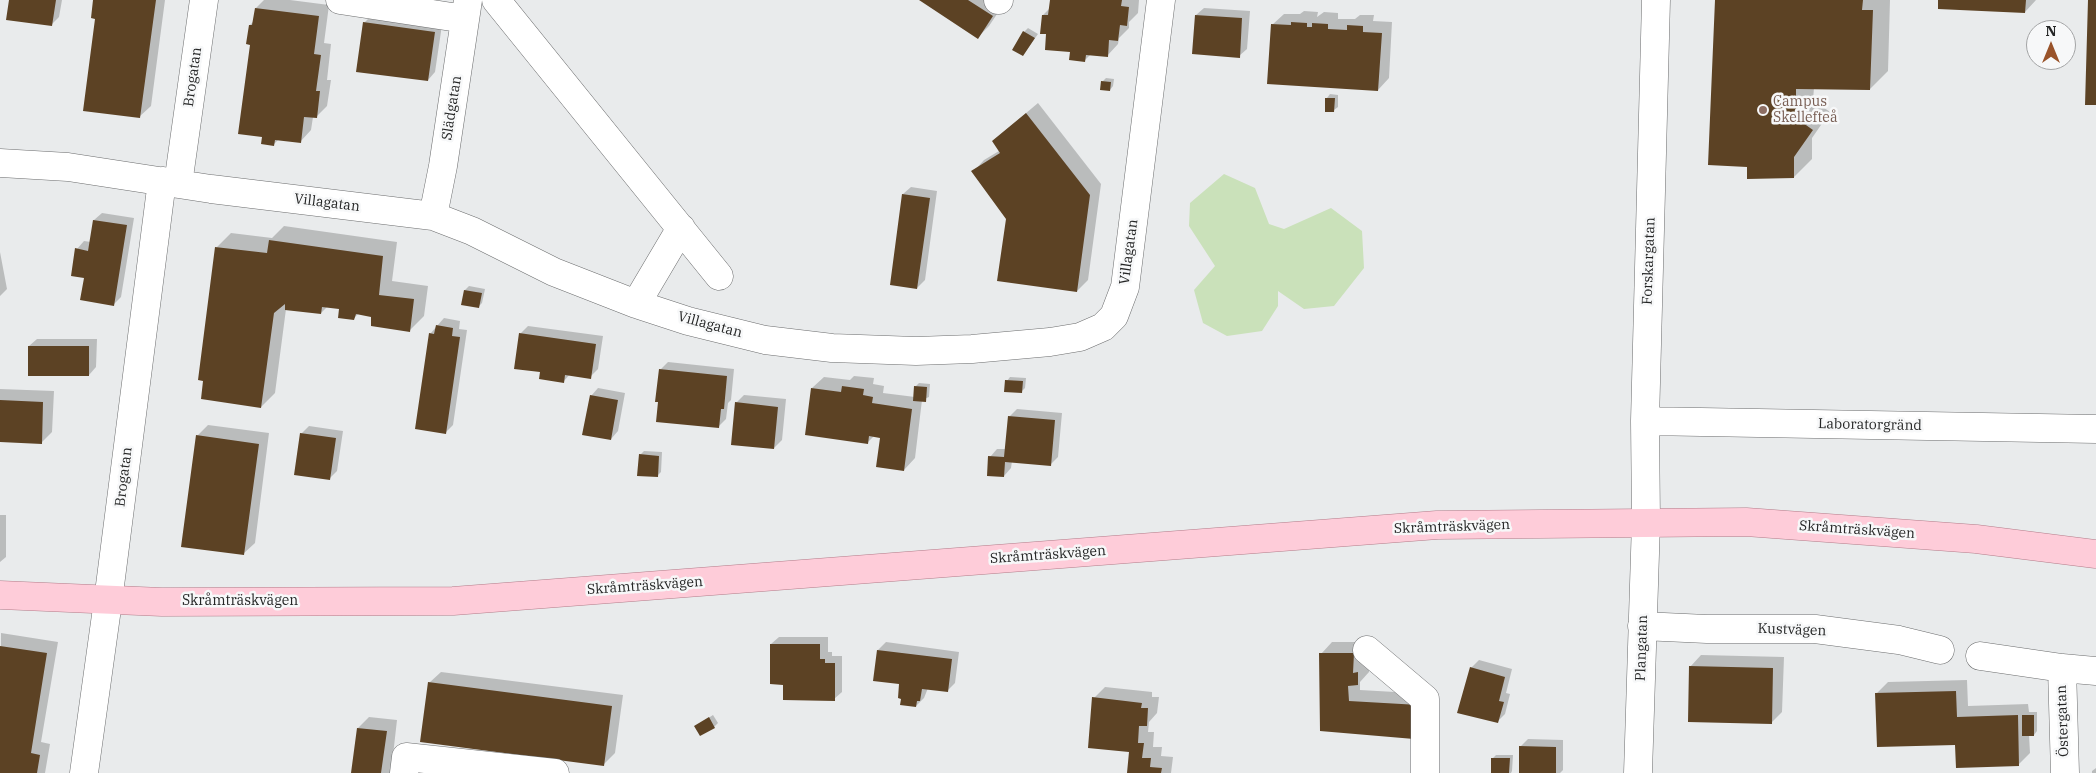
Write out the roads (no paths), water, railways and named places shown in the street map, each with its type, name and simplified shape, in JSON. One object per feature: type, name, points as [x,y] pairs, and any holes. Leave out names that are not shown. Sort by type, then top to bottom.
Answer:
[{"type":"main road","name":"Skråmträskvägen","points":[[0,595],[108,601],[453,601],[1437,525],[1746,522],[1976,539],[2096,554]]},
{"type":"street","name":"Brogatan","points":[[84,773],[170,183],[204,0]]},
{"type":"street","points":[[340,0],[467,9]]},
{"type":"street","points":[[496,0],[719,276]]},
{"type":"street","name":"Villagatan","points":[[0,163],[68,167],[170,183],[433,216],[472,231],[554,272],[636,304],[688,321],[765,340],[832,348],[916,351],[972,349],[1080,337],[1103,327],[1114,316],[1125,287],[1161,0]]},
{"type":"street","name":"Forskargatan","points":[[1646,522],[1645,421],[1656,0]]},
{"type":"street","name":"Slädgatan","points":[[433,216],[443,166],[467,9]]},
{"type":"street","points":[[636,304],[681,228]]},
{"type":"street","name":"Laboratorgränd","points":[[1645,421],[2096,429]]},
{"type":"street","name":"Plangatan","points":[[1638,773],[1646,522]]},
{"type":"street","name":"Kustvägen","points":[[1642,626],[1707,629],[1815,629],[1899,640],[1940,650]]},
{"type":"street","points":[[1367,650],[1425,699],[1425,773]]},
{"type":"street","points":[[1980,656],[2096,671]]},
{"type":"street","name":"Östergatan","points":[[2062,668],[2065,773]]},
{"type":"street","points":[[404,773],[406,757],[555,773]]},
{"type":"place","name":"Campus Skellefteå","points":[[1763,110]]}]
